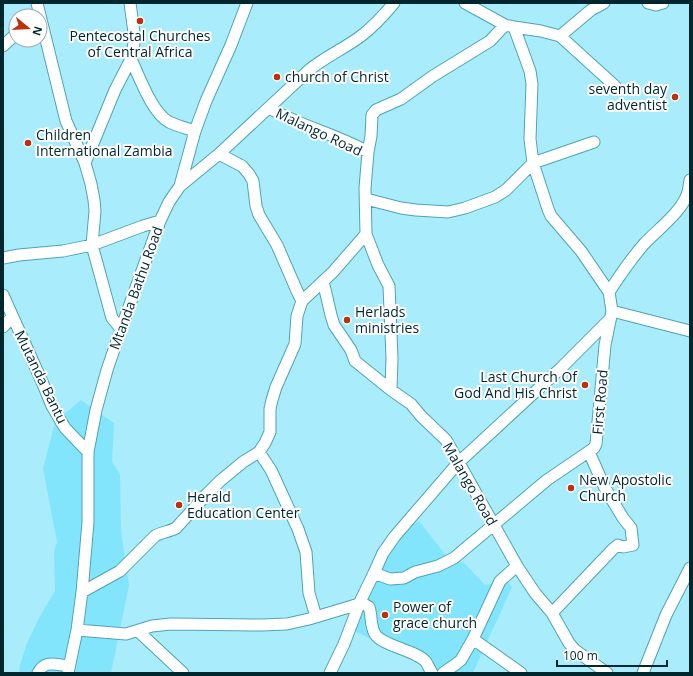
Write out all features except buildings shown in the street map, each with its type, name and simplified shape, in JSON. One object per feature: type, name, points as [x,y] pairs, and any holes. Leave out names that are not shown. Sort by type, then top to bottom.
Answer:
[{"type":"street","points":[[85,163],[115,90],[130,59],[134,43],[130,3]]},
{"type":"street","points":[[180,186],[195,131],[247,3]]},
{"type":"street","name":"Mtanda Bathu Road","points":[[69,670],[77,630],[82,592],[88,522],[88,452],[96,410],[107,370],[121,329],[160,222],[169,202],[180,186],[219,154],[314,66],[366,33],[394,3]]},
{"type":"street","points":[[465,3],[509,26],[541,31],[560,36],[615,86]]},
{"type":"street","points":[[560,36],[591,10],[604,3]]},
{"type":"street","points":[[648,3],[656,5],[663,3]]},
{"type":"street","points":[[368,152],[371,136],[372,115],[374,112],[401,99],[433,76],[490,41],[509,26]]},
{"type":"street","points":[[330,673],[383,554],[395,536],[458,463],[560,368],[611,315],[609,292],[581,251],[551,216],[533,163],[530,139],[532,84],[527,62],[509,26]]},
{"type":"street","points":[[47,48],[66,121],[85,163],[94,200],[92,245],[112,318],[121,329]]},
{"type":"street","points":[[130,59],[148,97],[162,118],[195,131]]},
{"type":"street","name":"Malango Road","points":[[269,108],[296,122],[352,143],[368,152],[366,234],[378,265],[389,286],[392,358],[391,390],[411,404],[446,440],[517,566],[534,592],[552,613],[569,643],[575,650],[607,673]]},
{"type":"street","points":[[366,199],[401,208],[416,210],[448,212],[465,208],[500,194],[533,163],[594,142]]},
{"type":"street","points":[[219,154],[242,166],[253,181],[256,206],[259,215],[280,250],[302,301]]},
{"type":"street","points":[[609,292],[627,264],[678,210],[689,194],[690,180]]},
{"type":"street","points":[[3,258],[63,251],[92,245],[143,226],[160,222]]},
{"type":"street","points":[[82,592],[120,571],[155,536],[176,528],[220,481],[243,462],[260,452],[266,443],[270,432],[270,409],[276,387],[295,344],[297,316],[302,301],[349,255],[366,234]]},
{"type":"street","points":[[323,280],[332,320],[355,361],[391,390]]},
{"type":"street","name":"Mutanda Bantu","points":[[3,295],[52,406],[65,428],[88,452]]},
{"type":"street","points":[[611,315],[688,328]]},
{"type":"street","name":"First Road","points":[[374,573],[390,579],[404,578],[415,572],[438,566],[454,558],[547,480],[589,452],[596,444],[605,345],[611,315]]},
{"type":"street","points":[[3,327],[12,317]]},
{"type":"street","points":[[260,452],[271,470],[300,534],[306,552],[309,593],[316,617]]},
{"type":"street","points":[[552,613],[613,549],[618,545],[623,547],[632,545],[631,528],[623,518],[605,488],[589,452]]},
{"type":"street","points":[[443,673],[458,662],[474,639],[500,581],[517,566]]},
{"type":"street","points":[[643,673],[666,615],[690,568]]},
{"type":"street","points":[[77,630],[126,634],[152,626],[171,624],[281,625],[316,617],[360,603],[369,606],[374,633],[377,636],[387,643],[405,650],[425,661],[432,673]]},
{"type":"street","points":[[138,631],[183,673]]},
{"type":"street","points":[[474,639],[521,673]]},
{"type":"street","points":[[38,673],[41,667],[51,664],[69,670]]},
{"type":"shaded area","points":[[81,400],[114,423],[112,462],[120,474],[121,531],[129,585],[111,673],[19,673],[27,643],[40,616],[55,591],[54,552],[57,542],[43,469],[55,422]]},
{"type":"shaded area","points":[[419,521],[448,558],[464,563],[485,585],[506,580],[512,587],[473,673],[443,673],[346,627],[385,540]]},
{"type":"place","name":"Pentecostal Churches of Central Africa","points":[[140,21]]},
{"type":"place","name":"church of Christ","points":[[277,77]]},
{"type":"place","name":"seventh day adventist","points":[[675,97]]},
{"type":"place","name":"Children International Zambia","points":[[28,143]]},
{"type":"place","name":"Herlads ministries","points":[[347,320]]},
{"type":"place","name":"Last Church Of God And His Christ","points":[[585,385]]},
{"type":"place","name":"New Apostolic Church","points":[[571,488]]},
{"type":"place","name":"Herald Education Center","points":[[179,505]]},
{"type":"place","name":"Power of grace church","points":[[385,615]]}]
